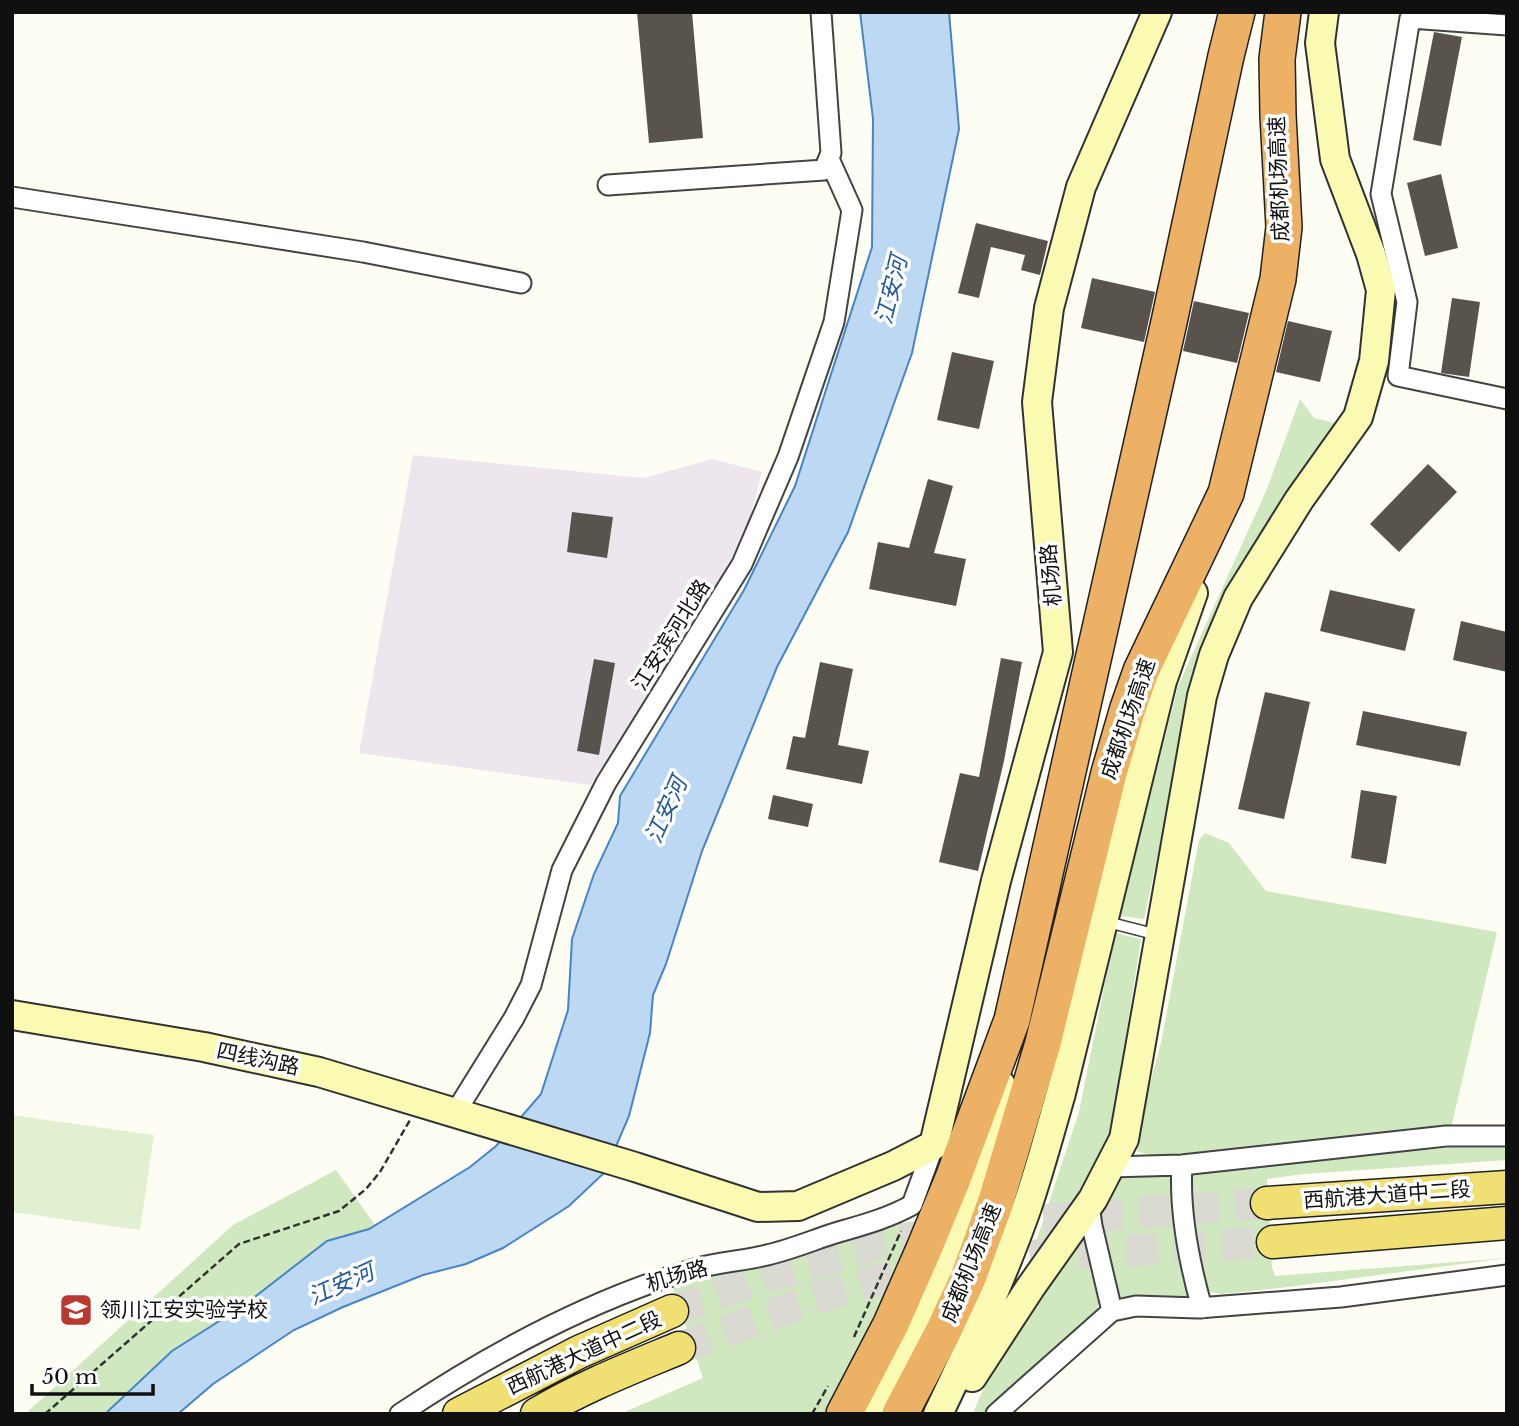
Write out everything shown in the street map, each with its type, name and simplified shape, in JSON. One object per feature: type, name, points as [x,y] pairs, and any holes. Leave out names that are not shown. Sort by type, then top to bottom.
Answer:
[{"type":"highway","name":"成都机场高速","points":[[844,1414],[891,1324],[924,1248],[1012,1020],[1237,12]]},
{"type":"highway","name":"成都机场高速","points":[[900,1414],[968,1278],[996,1201],[1043,1043],[1105,786],[1141,671],[1226,493],[1264,343],[1280,266],[1284,227],[1277,59],[1283,12]]},
{"type":"main road","name":"机场路","points":[[934,1145],[1003,884],[1058,652],[1037,402],[1049,308],[1081,187],[1157,12]]},
{"type":"main road","points":[[972,1377],[1030,1288],[1089,1205],[1124,1139],[1202,696],[1214,655],[1238,598],[1299,500],[1358,417],[1374,361],[1381,290],[1371,254],[1335,159],[1320,43],[1324,12]]},
{"type":"main road","points":[[955,1414],[998,1311],[1009,1276],[1061,1093],[1162,681],[1226,493]]},
{"type":"main road","name":"四线沟路","points":[[12,1015],[204,1047],[319,1072],[758,1207],[798,1206],[883,1171],[934,1145]]},
{"type":"main road","points":[[870,1414],[916,1326],[971,1192],[988,1143],[1012,1020]]},
{"type":"main road","name":"西航港大道中二段","points":[[1267,1203],[1507,1187]]},
{"type":"main road","points":[[938,1414],[975,1338],[1027,1207]]},
{"type":"main road","points":[[1273,1242],[1507,1223]]},
{"type":"main road","name":"西航港大道中二段","points":[[458,1414],[579,1352],[672,1311]]},
{"type":"main road","name":"西航港大道中二段","points":[[537,1414],[617,1373],[679,1348]]},
{"type":"street","points":[[608,185],[824,170],[831,153],[821,12]]},
{"type":"street","points":[[1507,25],[1410,18],[1381,194],[1407,303],[1398,376],[1507,399]]},
{"type":"street","name":"江安滨河北路","points":[[455,1113],[514,1018],[531,985],[562,870],[606,783],[742,564],[788,457],[834,322],[852,210],[829,159]]},
{"type":"street","points":[[12,197],[363,252],[521,283]]},
{"type":"street","points":[[1110,1167],[1182,1165],[1446,1136],[1507,1136]]},
{"type":"street","name":"机场路","points":[[400,1414],[532,1335],[644,1285],[696,1268],[767,1255],[881,1219],[912,1205],[934,1145]]},
{"type":"street","points":[[1182,1165],[1184,1219],[1202,1308]]},
{"type":"street","points":[[1089,1205],[1112,1311]]},
{"type":"street","points":[[996,1414],[1112,1311],[1136,1306],[1202,1308],[1341,1297],[1507,1275]]},
{"type":"lane","points":[[1115,924],[1159,935]]},
{"type":"path","points":[[45,1414],[239,1244],[339,1211],[366,1189],[380,1172],[419,1102]]},
{"type":"path","points":[[851,1342],[912,1205]]},
{"type":"path","points":[[812,1414],[832,1378]]},
{"type":"shaded area","points":[[413,455],[643,478],[713,459],[762,472],[748,525],[718,583],[652,694],[590,785],[359,753]]},
{"type":"green space","points":[[1300,399],[1314,418],[1343,425],[1198,667],[1144,919],[1120,916],[1178,686],[1267,489]]},
{"type":"green space","points":[[1205,833],[1229,843],[1266,891],[1497,932],[1451,1128],[1154,1157],[1137,1151],[1142,1113],[1161,1043],[1199,840]]},
{"type":"green space","points":[[1115,933],[1141,939],[1113,1119],[1105,1152],[1084,1193],[1025,1275],[1079,1112]]},
{"type":"green space","points":[[12,1115],[154,1135],[140,1230],[12,1212]]},
{"type":"green space","points":[[1448,1148],[1507,1148],[1507,1160],[1267,1179],[1272,1268],[1275,1276],[1507,1258],[1280,1288],[1221,1294],[1205,1291],[1194,1258],[1190,1176],[1286,1161]]},
{"type":"green space","points":[[336,1170],[375,1225],[172,1351],[105,1414],[25,1414],[233,1225]]},
{"type":"green space","points":[[1124,1175],[1164,1175],[1172,1179],[1193,1287],[1186,1297],[1180,1300],[1142,1301],[1117,1296],[1099,1225],[1104,1206]]},
{"type":"green space","points":[[894,1222],[915,1225],[829,1414],[620,1414],[703,1378],[673,1288],[708,1275],[764,1266]]},
{"type":"green space","points":[[1084,1234],[1088,1239],[1103,1292],[1096,1312],[1080,1334],[1012,1391],[984,1414],[973,1414],[1008,1343]]},
{"type":"water","name":"江安河","points":[[860,12],[949,12],[959,129],[912,353],[848,532],[777,667],[702,851],[666,964],[653,995],[650,1033],[629,1116],[605,1172],[569,1206],[503,1248],[466,1264],[423,1275],[294,1330],[213,1384],[178,1414],[105,1414],[172,1351],[243,1306],[327,1241],[369,1229],[470,1167],[496,1146],[541,1094],[568,1010],[572,939],[594,874],[618,823],[620,796],[744,590],[795,486],[872,247],[873,119]]},
{"type":"building","points":[[637,12],[692,12],[703,138],[649,143]]},
{"type":"building","points":[[1434,32],[1462,37],[1441,146],[1413,140]]},
{"type":"building","points":[[1441,174],[1458,248],[1425,256],[1407,183]]},
{"type":"building","points":[[976,223],[1048,241],[1040,275],[1021,270],[1025,255],[991,247],[979,298],[958,293]]},
{"type":"building","points":[[1092,278],[1155,292],[1144,342],[1081,328]]},
{"type":"building","points":[[1452,298],[1480,302],[1469,377],[1441,373]]},
{"type":"building","points":[[1194,301],[1249,313],[1237,363],[1183,351]]},
{"type":"building","points":[[1288,321],[1332,331],[1320,382],[1276,372]]},
{"type":"building","points":[[952,352],[994,361],[979,429],[937,420]]},
{"type":"building","points":[[1428,464],[1457,492],[1399,552],[1370,524]]},
{"type":"building","points":[[928,479],[953,486],[934,553],[966,559],[956,606],[869,589],[878,542],[909,548]]},
{"type":"building","points":[[572,512],[613,517],[607,558],[567,552]]},
{"type":"building","points":[[1330,590],[1415,609],[1405,651],[1320,631]]},
{"type":"building","points":[[1461,621],[1507,632],[1507,672],[1453,660]]},
{"type":"building","points":[[1001,658],[1022,662],[1004,761],[978,871],[939,862],[960,773],[979,777]]},
{"type":"building","points":[[594,659],[615,663],[599,755],[577,751]]},
{"type":"building","points":[[820,662],[853,669],[838,745],[869,751],[862,784],[786,769],[793,736],[805,738]]},
{"type":"building","points":[[1265,692],[1310,702],[1284,819],[1238,809]]},
{"type":"building","points":[[1363,711],[1467,732],[1460,766],[1356,745]]},
{"type":"building","points":[[1361,790],[1397,796],[1386,864],[1351,858]]},
{"type":"building","points":[[773,795],[813,804],[808,827],[768,819]]},
{"type":"tunnel","points":[[672,1311],[762,1278],[881,1243],[1034,1221],[1267,1203]]},
{"type":"tunnel","points":[[982,1261],[1273,1242]]},
{"type":"tunnel","points":[[679,1348],[834,1292],[935,1268]]},
{"type":"place","name":"领川江安实验学校","points":[[76,1310]]}]
